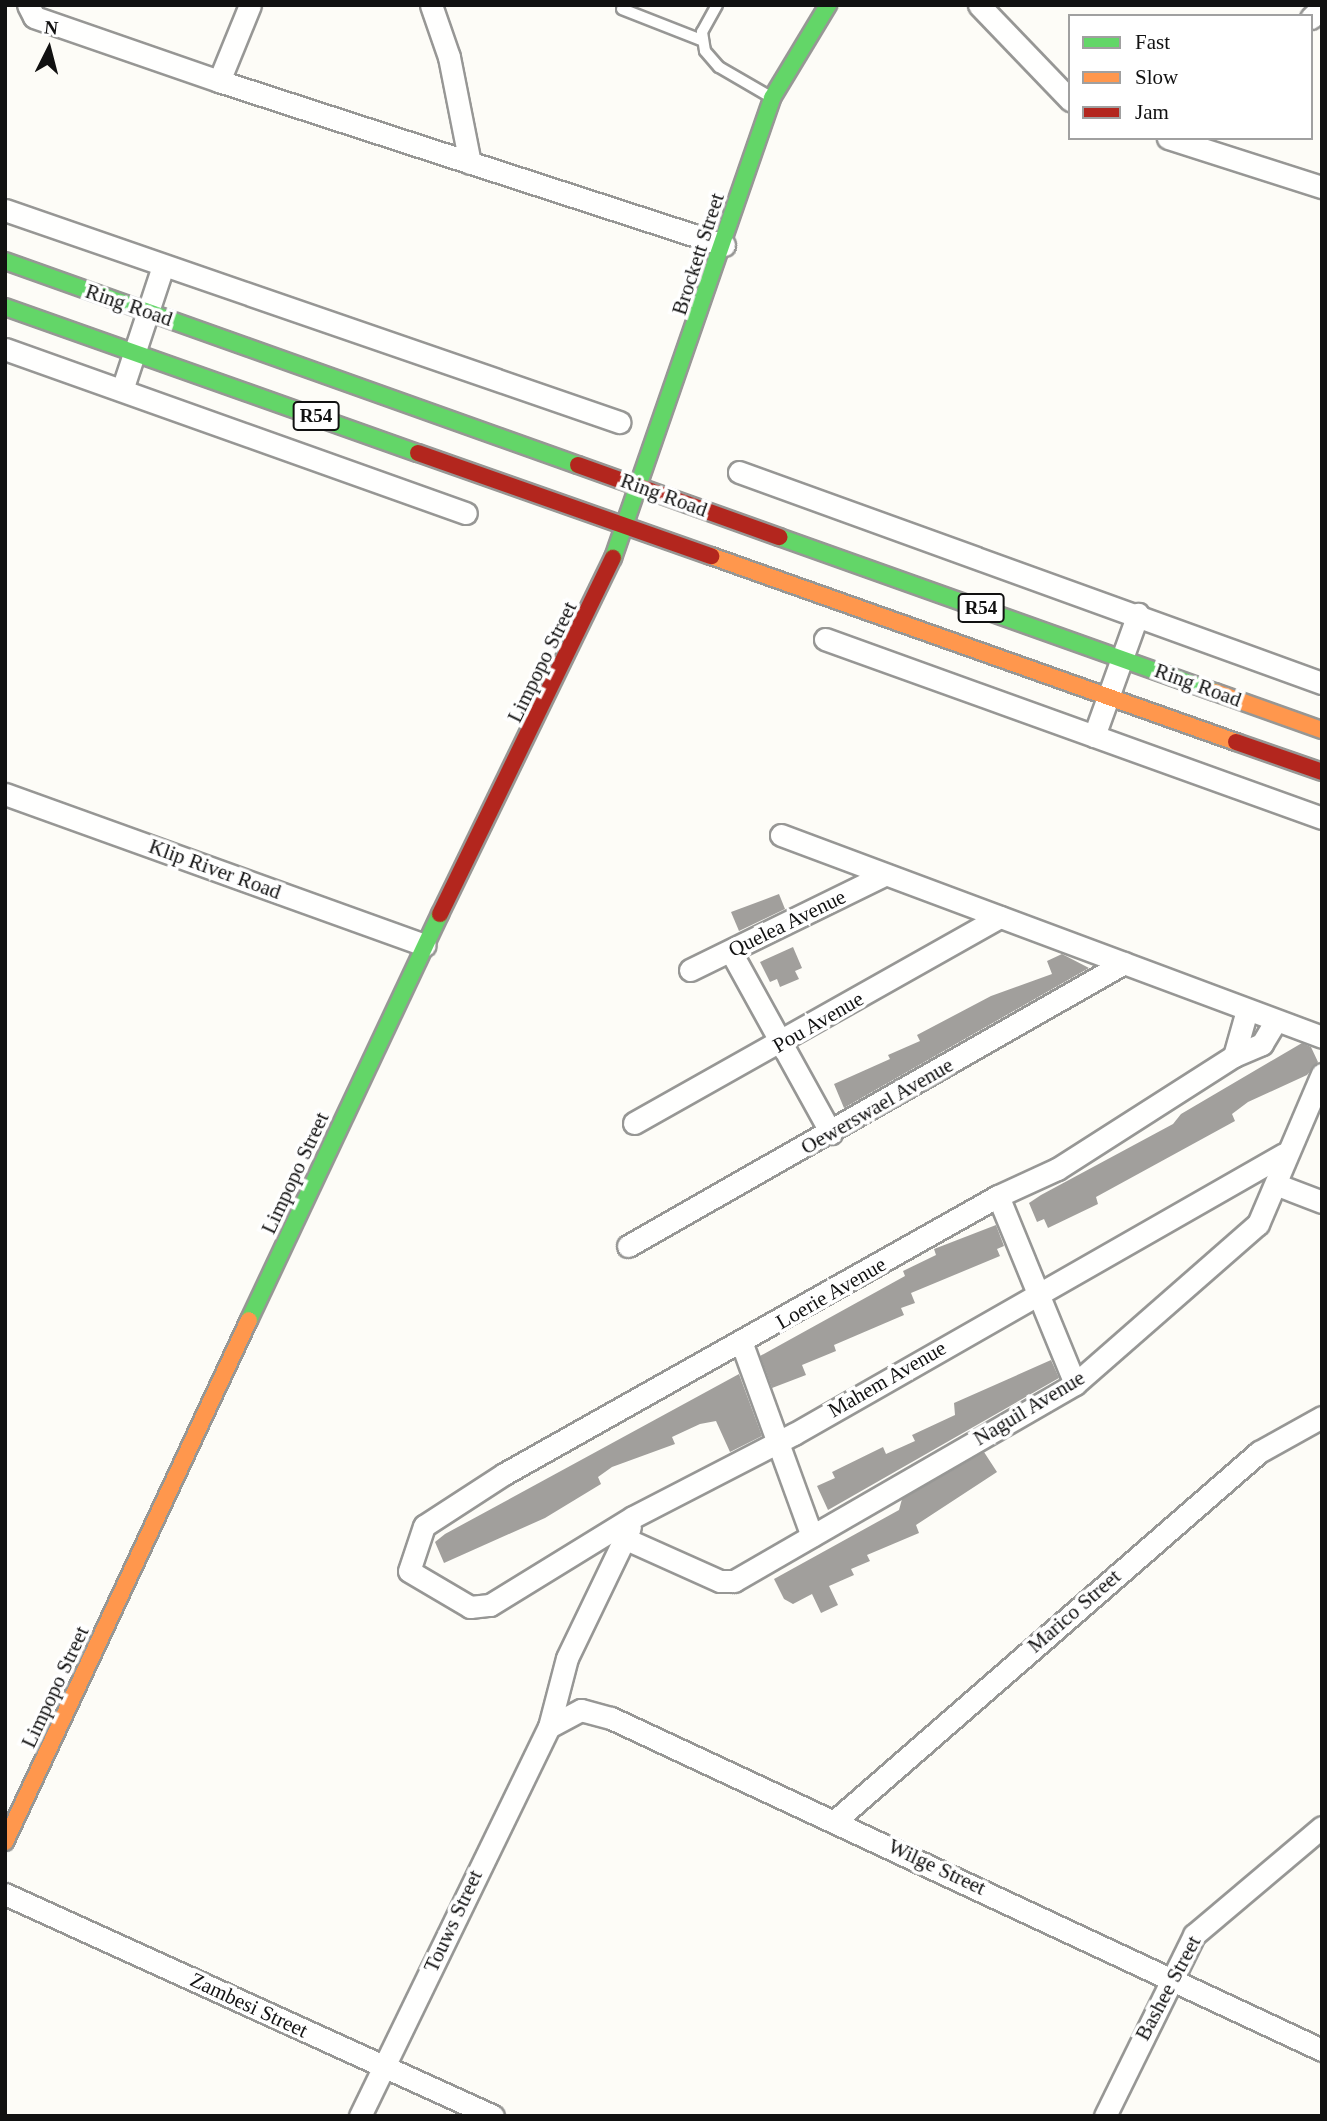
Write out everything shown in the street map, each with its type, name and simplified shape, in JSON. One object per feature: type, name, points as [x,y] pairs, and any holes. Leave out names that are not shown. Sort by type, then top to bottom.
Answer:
[{"type":"main road","name":"Brockett Street","points":[[627,525],[772,98],[828,5]]},
{"type":"main road","name":"Ring Road","points":[[5,261],[1322,730]]},
{"type":"main road","name":"Ring Road","points":[[5,307],[1322,772]]},
{"type":"main road","name":"Limpopo Street","points":[[5,1842],[425,945],[581,634],[627,525]]},
{"type":"street","points":[[28,5],[34,17],[219,81],[724,245]]},
{"type":"street","points":[[219,81],[250,5]]},
{"type":"street","points":[[431,5],[449,57],[470,163]]},
{"type":"street","points":[[979,5],[1068,98]]},
{"type":"street","points":[[1181,140],[1215,145],[1322,187]]},
{"type":"street","points":[[5,210],[619,422]]},
{"type":"street","points":[[122,390],[163,266]]},
{"type":"street","points":[[5,349],[466,513]]},
{"type":"street","points":[[739,472],[1138,614],[1322,683]]},
{"type":"street","points":[[1094,737],[1138,614]]},
{"type":"street","points":[[825,639],[1322,818]]},
{"type":"street","name":"Klip River Road","points":[[5,794],[425,945]]},
{"type":"street","points":[[781,835],[1275,1022],[1322,1037]]},
{"type":"street","name":"Quelea Avenue","points":[[691,970],[884,875]]},
{"type":"street","name":"Pou Avenue","points":[[634,1123],[780,1044],[1000,917]]},
{"type":"street","points":[[731,951],[831,1133]]},
{"type":"street","name":"Oewerswael Avenue","points":[[628,1246],[1124,964]]},
{"type":"street","points":[[1234,1056],[1247,1010]]},
{"type":"street","name":"Loerie Avenue","points":[[489,1605],[470,1607],[410,1574],[410,1559],[424,1526],[504,1474],[742,1344],[998,1196],[1057,1169],[1234,1056],[1262,1044],[1275,1022]]},
{"type":"street","name":"Naguil Avenue","points":[[626,1539],[727,1583],[1075,1384],[1247,1236],[1278,1185],[1284,1154],[1322,1074]]},
{"type":"street","name":"Mahem Avenue","points":[[489,1605],[634,1517],[775,1444],[1038,1290],[1284,1154]]},
{"type":"street","points":[[1278,1185],[1322,1202]]},
{"type":"street","points":[[998,1196],[1075,1384]]},
{"type":"street","points":[[742,1344],[775,1444],[812,1536]]},
{"type":"street","name":"Marico Street","points":[[835,1820],[1259,1452],[1322,1417]]},
{"type":"street","name":"Touws Street","points":[[360,2116],[549,1727],[567,1658],[626,1539],[634,1517]]},
{"type":"street","name":"Wilge Street","points":[[549,1727],[575,1712],[600,1714],[1170,1975],[1322,2050]]},
{"type":"street","name":"Bashee Street","points":[[1105,2116],[1170,1975],[1207,1920],[1322,1827]]},
{"type":"street","name":"Zambesi Street","points":[[5,1894],[494,2116]]},
{"type":"lane","points":[[701,40],[717,5]]},
{"type":"lane","points":[[622,9],[701,40],[719,67],[772,98]]},
{"type":"building","points":[[779,894],[785,909],[739,931],[731,912]]},
{"type":"building","points":[[793,947],[802,968],[795,971],[799,979],[780,987],[777,979],[770,982],[760,962]]},
{"type":"building","points":[[1062,954],[1089,968],[844,1108],[834,1084],[890,1059],[888,1055],[920,1041],[917,1035],[991,996],[1052,974],[1047,961]]},
{"type":"building","points":[[1302,1043],[1311,1047],[1318,1062],[1307,1075],[1248,1102],[1232,1114],[1235,1121],[1096,1197],[1098,1204],[1048,1228],[1044,1219],[1037,1222],[1029,1203],[1173,1124],[1181,1114]]},
{"type":"building","points":[[996,1225],[1004,1246],[997,1249],[1000,1256],[911,1293],[915,1303],[901,1308],[904,1315],[834,1345],[836,1351],[802,1365],[806,1375],[772,1388],[760,1356],[905,1276],[903,1271],[936,1255],[934,1249]]},
{"type":"building","points":[[1051,1360],[1059,1378],[828,1510],[817,1486],[835,1478],[832,1472],[883,1447],[886,1454],[915,1441],[912,1435],[955,1415],[954,1403]]},
{"type":"building","points":[[739,1374],[762,1436],[730,1452],[716,1421],[700,1424],[672,1437],[675,1444],[612,1467],[598,1477],[601,1484],[545,1518],[444,1563],[435,1542],[445,1534]]},
{"type":"building","points":[[984,1452],[997,1472],[916,1525],[919,1533],[867,1555],[870,1561],[851,1569],[854,1575],[829,1586],[838,1605],[821,1613],[812,1594],[793,1604],[784,1599],[774,1579],[899,1510],[902,1499]]},
{"type":"traffic: fast","points":[[613,558],[772,98],[828,5]]},
{"type":"traffic: fast","points":[[5,261],[578,465]]},
{"type":"traffic: fast","points":[[5,307],[418,453]]},
{"type":"traffic: fast","points":[[779,537],[1215,692]]},
{"type":"traffic: fast","points":[[249,1320],[440,914]]},
{"type":"traffic: slow","points":[[711,556],[1236,742]]},
{"type":"traffic: slow","points":[[1215,692],[1322,730]]},
{"type":"traffic: slow","points":[[5,1842],[249,1320]]},
{"type":"traffic: jam","points":[[418,453],[711,556]]},
{"type":"traffic: jam","points":[[578,465],[779,537]]},
{"type":"traffic: jam","points":[[440,914],[613,558]]},
{"type":"traffic: jam","points":[[1236,742],[1322,772]]}]
